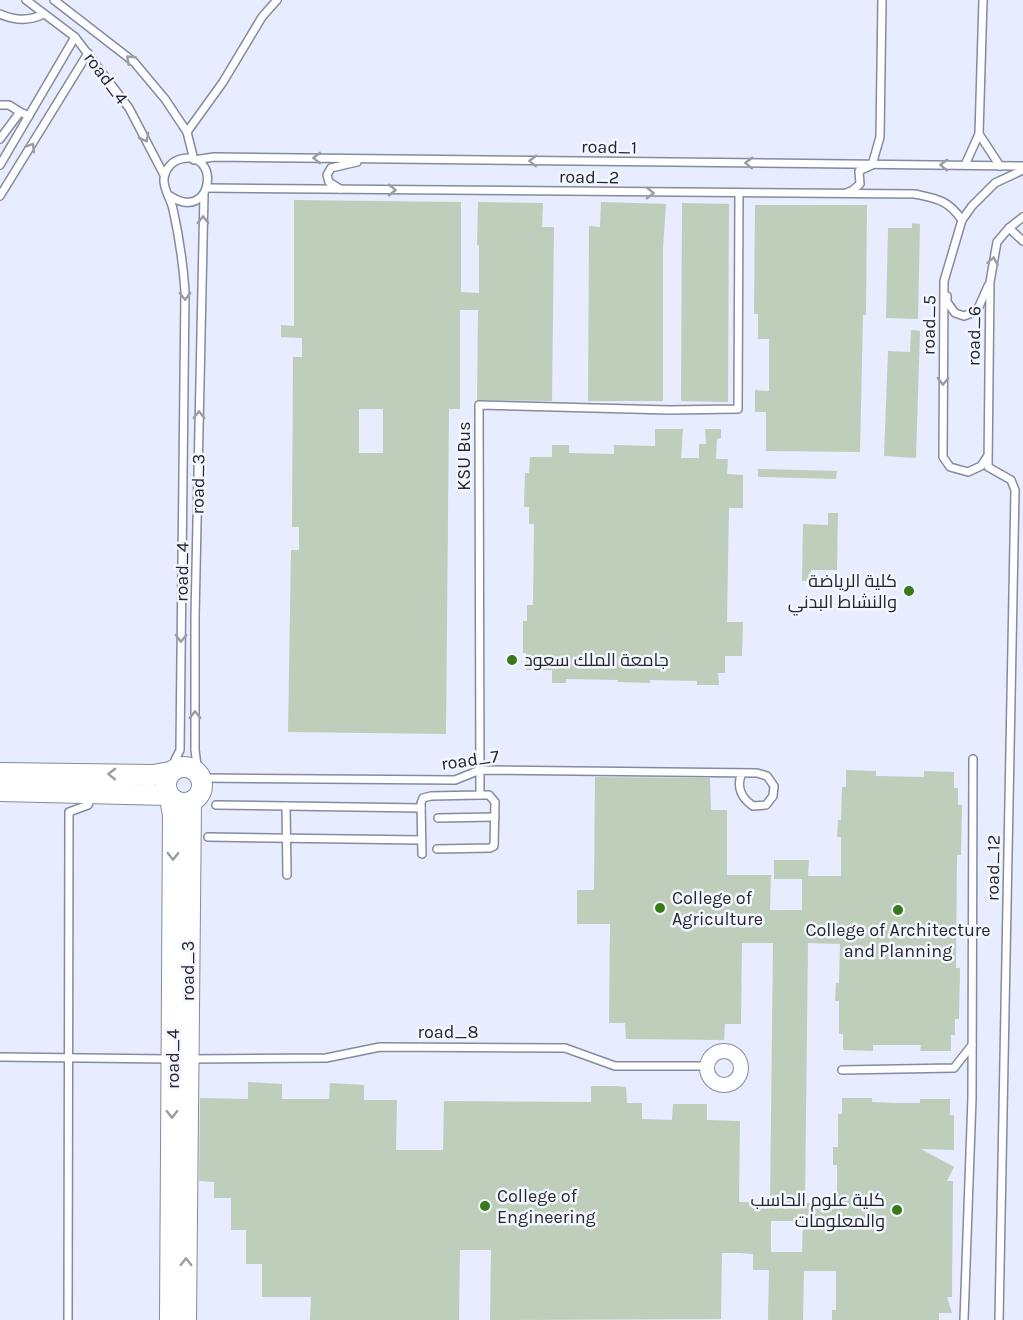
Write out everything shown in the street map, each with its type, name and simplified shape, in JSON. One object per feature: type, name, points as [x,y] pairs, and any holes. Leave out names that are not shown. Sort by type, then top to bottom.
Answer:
[{"type":"street","points":[[0,773],[153,775],[188,767],[199,775],[202,789],[196,799],[180,803],[169,796],[0,791]]},
{"type":"street","points":[[169,796],[165,782],[173,770]]},
{"type":"street","name":"road_4","points":[[169,796],[173,815],[180,1059],[170,1320]]},
{"type":"street","name":"road_3","points":[[186,1320],[180,1059],[191,802]]},
{"type":"lane","name":"road_4","points":[[26,0],[75,37],[88,53],[129,108],[164,175]]},
{"type":"lane","points":[[54,0],[134,62],[165,99],[187,132],[194,160]]},
{"type":"lane","points":[[187,132],[223,82],[262,18],[277,0]]},
{"type":"lane","points":[[840,164],[859,171],[872,165],[880,137],[882,0]]},
{"type":"lane","points":[[965,165],[979,134],[983,0]]},
{"type":"lane","points":[[0,14],[22,20],[44,14]]},
{"type":"lane","points":[[0,165],[75,37]]},
{"type":"lane","points":[[0,196],[88,53]]},
{"type":"lane","points":[[0,105],[9,105],[29,116]]},
{"type":"lane","points":[[0,139],[3,128],[20,112]]},
{"type":"lane","points":[[979,134],[1000,166]]},
{"type":"lane","name":"road_1","points":[[194,160],[214,157],[965,165],[1023,168]]},
{"type":"lane","points":[[180,159],[194,160],[205,168],[208,175],[205,191],[199,199],[184,203],[171,196],[164,183],[164,175],[173,162],[180,159]]},
{"type":"lane","points":[[342,190],[329,182],[327,175],[331,168],[371,159]]},
{"type":"lane","name":"road_5","points":[[987,457],[981,466],[968,472],[950,467],[943,457],[944,281],[962,220],[995,183],[1023,168]]},
{"type":"lane","points":[[841,195],[860,184],[859,171]]},
{"type":"lane","name":"road_2","points":[[205,191],[915,194],[939,199],[953,207],[962,220]]},
{"type":"lane","name":"road_3","points":[[199,775],[195,750],[195,617],[205,191]]},
{"type":"lane","name":"KSU Bus","points":[[480,795],[479,405],[669,410],[738,409],[739,194]]},
{"type":"lane","name":"road_4","points":[[171,196],[181,246],[185,291],[180,750],[173,770]]},
{"type":"lane","name":"road_6","points":[[988,466],[990,282],[997,242],[1023,217]]},
{"type":"lane","points":[[1009,228],[1023,241]]},
{"type":"lane","points":[[944,281],[947,302],[955,313],[964,316],[977,311],[990,282]]},
{"type":"lane","name":"road_12","points":[[988,466],[1011,480],[1015,490],[999,1320]]},
{"type":"lane","points":[[964,1320],[972,1045],[973,759]]},
{"type":"lane","name":"road_7","points":[[199,775],[455,780],[480,770],[763,773],[774,786],[774,792],[766,805],[753,807],[744,798],[739,783],[742,773]]},
{"type":"lane","points":[[68,1320],[69,812],[88,805],[94,792]]},
{"type":"lane","points":[[422,854],[421,808],[423,798],[489,795],[493,798],[494,846],[437,849]]},
{"type":"lane","points":[[216,805],[421,808]]},
{"type":"lane","points":[[286,806],[287,875]]},
{"type":"lane","points":[[438,818],[495,817]]},
{"type":"lane","points":[[208,837],[421,840]]},
{"type":"lane","points":[[842,1070],[954,1068],[972,1045]]},
{"type":"lane","name":"road_8","points":[[0,1057],[326,1058],[380,1047],[565,1048],[615,1066],[707,1066]]},
{"type":"shaded area","name":"جامعة الملك سعود","points":[[0,0],[1023,0],[1023,1320],[0,1320]]},
{"type":"building","points":[[294,200],[461,202],[461,292],[479,293],[478,202],[543,203],[542,227],[554,227],[552,401],[477,400],[478,310],[460,310],[460,409],[449,409],[446,734],[288,732],[291,550],[299,550],[299,527],[292,527],[293,357],[302,357],[302,338],[281,337],[281,325],[294,326]],"holes":[[[359,409],[383,409],[383,453],[359,453]]]},
{"type":"building","points":[[601,202],[666,204],[663,248],[663,401],[588,401],[589,226],[600,227]]},
{"type":"building","points":[[682,203],[729,204],[728,402],[681,401]]},
{"type":"building","points":[[755,205],[867,205],[866,315],[863,315],[860,452],[766,451],[766,412],[755,412],[755,390],[769,391],[769,339],[758,339],[758,314],[754,314]]},
{"type":"building","points":[[912,223],[920,224],[918,319],[886,318],[888,228],[912,228]]},
{"type":"building","points":[[911,330],[920,331],[916,458],[884,456],[888,351],[910,352]]},
{"type":"building","points":[[655,429],[683,429],[681,458],[699,458],[699,444],[706,444],[705,429],[721,429],[721,438],[717,439],[716,459],[728,459],[727,474],[743,475],[743,508],[729,508],[727,622],[743,622],[742,656],[725,656],[725,673],[718,673],[719,685],[697,685],[697,681],[650,680],[650,683],[566,679],[566,683],[552,683],[552,670],[526,670],[526,653],[523,653],[523,621],[527,621],[527,605],[533,605],[534,524],[529,524],[529,507],[524,507],[525,473],[529,473],[530,457],[552,457],[552,445],[569,445],[569,453],[614,454],[614,445],[655,446]]},
{"type":"building","points":[[758,469],[837,471],[836,479],[758,477]]},
{"type":"building","points":[[828,513],[838,513],[837,570],[811,570],[811,581],[802,581],[803,524],[828,525]]},
{"type":"building","points":[[846,770],[876,771],[876,776],[924,777],[924,771],[954,772],[954,788],[958,788],[958,805],[962,805],[961,855],[957,855],[956,968],[960,968],[959,1019],[955,1019],[955,1035],[951,1035],[951,1051],[920,1051],[921,1045],[873,1045],[873,1051],[843,1050],[843,1034],[839,1034],[839,1001],[835,1001],[836,983],[839,983],[840,944],[808,943],[805,1203],[837,1203],[837,1165],[833,1165],[833,1147],[838,1147],[838,1114],[842,1114],[842,1098],[872,1098],[872,1102],[897,1103],[920,1103],[920,1099],[950,1099],[950,1115],[954,1115],[954,1150],[921,1149],[954,1167],[947,1181],[953,1181],[952,1297],[947,1297],[952,1313],[939,1313],[939,1320],[832,1320],[832,1310],[836,1310],[836,1271],[804,1271],[803,1320],[768,1320],[769,1270],[753,1270],[753,1254],[738,1253],[722,1253],[721,1319],[490,1320],[491,1250],[460,1250],[459,1320],[310,1320],[311,1297],[262,1297],[262,1264],[246,1264],[246,1230],[231,1230],[231,1198],[214,1198],[214,1182],[199,1181],[200,1098],[248,1099],[248,1082],[282,1084],[282,1099],[329,1099],[330,1083],[364,1085],[364,1100],[397,1100],[396,1150],[443,1150],[444,1101],[591,1102],[591,1086],[614,1086],[626,1087],[627,1103],[642,1103],[642,1119],[672,1120],[673,1104],[707,1104],[707,1120],[740,1121],[739,1202],[770,1203],[773,943],[742,943],[741,1024],[725,1024],[724,1040],[626,1039],[625,1023],[609,1023],[610,924],[577,924],[577,890],[594,890],[595,777],[710,778],[711,810],[727,810],[727,875],[771,875],[770,910],[802,910],[802,879],[774,879],[774,860],[809,860],[808,876],[841,876],[841,837],[837,837],[838,820],[841,820],[842,787],[846,787]],"holes":[[[771,1221],[803,1221],[802,1252],[771,1252]]]},
{"type":"place","name":"كلية الرياضة والنشاط البدني","points":[[909,591]]},
{"type":"place","name":"جامعة الملك سعود","points":[[512,660]]},
{"type":"place","name":"College of Agriculture","points":[[660,908]]},
{"type":"place","name":"College of Architecture and Planning","points":[[898,910]]},
{"type":"place","name":"College of Engineering","points":[[485,1206]]},
{"type":"place","name":"كلية علوم الحاسب والمعلومات","points":[[897,1210]]}]
